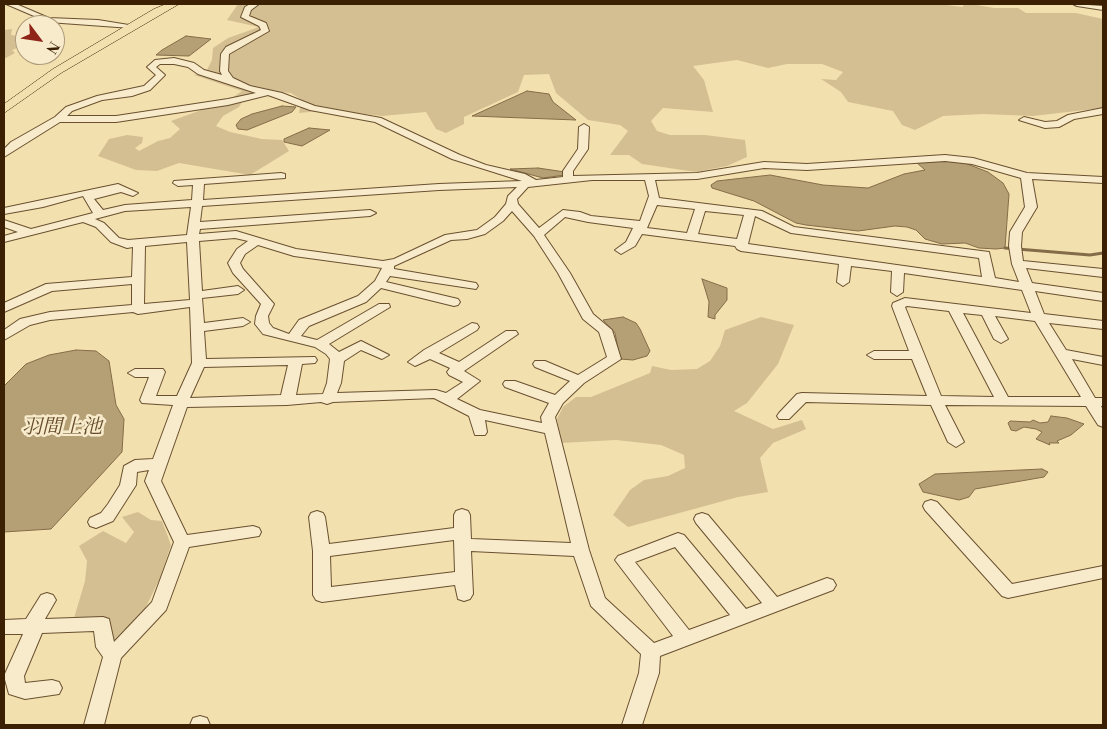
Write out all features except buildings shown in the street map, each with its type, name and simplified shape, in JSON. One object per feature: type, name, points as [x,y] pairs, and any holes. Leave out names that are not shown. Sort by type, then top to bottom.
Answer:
[{"type":"main road","points":[[4,110],[57,71],[131,26],[174,4]]},
{"type":"street","points":[[10,4],[48,20],[98,22],[131,26]]},
{"type":"street","points":[[230,80],[224,71],[225,54],[229,48],[265,30],[263,25],[245,17],[248,9],[256,4]]},
{"type":"street","points":[[1077,4],[1103,8]]},
{"type":"street","points":[[4,154],[15,144],[58,119],[69,110],[91,101],[147,88],[160,75],[151,67],[158,62],[179,62],[247,88],[293,99],[313,108],[378,120],[461,160],[521,176],[528,184]]},
{"type":"street","points":[[58,119],[116,119],[228,102],[267,93]]},
{"type":"street","points":[[1024,120],[1045,125],[1059,124],[1071,117],[1103,111]]},
{"type":"street","points":[[568,180],[568,172],[583,149],[584,127]]},
{"type":"street","points":[[4,239],[100,214],[139,200],[197,203],[370,191],[528,184],[592,177],[697,176],[764,165],[807,166],[944,158],[973,161],[1026,176],[1103,180]]},
{"type":"street","points":[[1068,179],[1103,174]]},
{"type":"street","points":[[178,184],[281,176]]},
{"type":"street","points":[[621,250],[631,244],[653,201],[654,196],[648,176]]},
{"type":"street","points":[[1026,176],[1031,207],[1016,232],[1015,246],[1018,264],[1039,317],[1060,353],[1096,402],[1103,422]]},
{"type":"street","points":[[94,725],[112,654],[160,605],[182,542],[153,481],[181,402],[199,363],[194,231],[199,182]]},
{"type":"street","points":[[293,338],[304,323],[362,299],[378,284],[388,268],[440,240],[481,232],[499,219],[512,204],[512,198],[528,184]]},
{"type":"street","points":[[4,211],[43,204],[67,196],[118,187],[139,200]]},
{"type":"street","points":[[100,214],[87,198],[121,189]]},
{"type":"street","points":[[83,218],[104,227],[115,240],[127,244],[139,243],[194,231],[370,218],[370,191]]},
{"type":"street","points":[[653,201],[762,214],[791,230],[985,255],[989,282]]},
{"type":"street","points":[[512,204],[538,234],[564,273],[588,316],[605,330],[610,340],[614,359],[579,380],[557,401],[548,416],[580,550],[597,601],[651,652]]},
{"type":"street","points":[[691,237],[701,207]]},
{"type":"street","points":[[538,234],[563,213],[691,237],[742,243]]},
{"type":"street","points":[[750,213],[741,247],[898,267],[1029,288],[1103,297]]},
{"type":"street","points":[[4,223],[30,232]]},
{"type":"street","points":[[194,231],[236,234],[304,253],[472,286]]},
{"type":"street","points":[[843,282],[855,238]]},
{"type":"street","points":[[256,241],[241,252],[234,262],[236,270],[268,304],[262,316],[262,324],[268,331],[319,344],[331,351],[337,358],[334,383],[327,400]]},
{"type":"street","points":[[138,310],[139,243]]},
{"type":"street","points":[[1018,264],[1103,274]]},
{"type":"street","points":[[897,292],[898,267]]},
{"type":"street","points":[[4,308],[50,287],[138,280]]},
{"type":"street","points":[[378,284],[454,302]]},
{"type":"street","points":[[4,336],[25,322],[36,318],[138,310],[238,290]]},
{"type":"street","points":[[956,442],[936,401],[898,306],[905,302],[1103,324]]},
{"type":"street","points":[[319,344],[384,307]]},
{"type":"street","points":[[954,308],[1003,401]]},
{"type":"street","points":[[986,311],[1001,339]]},
{"type":"street","points":[[198,328],[243,322]]},
{"type":"street","points":[[415,362],[472,327]]},
{"type":"street","points":[[446,400],[473,381],[454,372],[511,334]]},
{"type":"street","points":[[337,358],[361,345],[382,355]]},
{"type":"street","points":[[430,353],[460,368]]},
{"type":"street","points":[[1060,353],[1103,361]]},
{"type":"street","points":[[874,355],[917,355]]},
{"type":"street","points":[[199,363],[303,360],[287,401]]},
{"type":"street","points":[[540,364],[579,380]]},
{"type":"street","points":[[135,373],[158,372],[147,400],[181,402],[287,401],[436,394],[476,414],[552,430]]},
{"type":"street","points":[[510,384],[557,401]]},
{"type":"street","points":[[784,416],[802,397],[854,400],[1096,402]]},
{"type":"street","points":[[476,414],[480,432]]},
{"type":"street","points":[[96,522],[107,517],[114,508],[128,485],[129,470],[135,466],[159,464]]},
{"type":"street","points":[[931,506],[1008,591],[1103,572]]},
{"type":"street","points":[[317,517],[321,551],[322,594],[464,585],[462,515]]},
{"type":"street","points":[[702,519],[774,605]]},
{"type":"street","points":[[182,542],[253,532]]},
{"type":"street","points":[[321,551],[463,539],[580,550]]},
{"type":"street","points":[[686,638],[624,560],[678,539],[742,617]]},
{"type":"street","points":[[651,652],[827,585]]},
{"type":"street","points":[[47,600],[33,627],[14,676],[16,688],[26,691],[52,688]]},
{"type":"street","points":[[4,627],[103,624],[104,646],[112,654]]},
{"type":"street","points":[[632,725],[648,673],[651,652]]},
{"type":"shaded area","points":[[238,4],[939,4],[962,7],[965,4],[971,4],[994,8],[1018,8],[1026,13],[1076,13],[1103,19],[1103,108],[1033,116],[983,114],[943,116],[915,130],[902,125],[893,111],[848,102],[841,92],[821,79],[836,80],[843,72],[822,64],[787,64],[768,68],[737,60],[693,66],[704,80],[713,112],[663,108],[651,121],[657,131],[670,135],[705,135],[745,140],[747,157],[727,166],[696,172],[642,164],[629,155],[610,155],[628,131],[620,125],[588,120],[556,93],[549,74],[524,75],[518,92],[464,117],[464,124],[446,133],[436,129],[426,112],[382,116],[330,110],[299,113],[302,100],[291,93],[269,91],[244,99],[239,107],[223,116],[216,126],[230,132],[262,139],[282,140],[289,151],[250,175],[179,163],[157,171],[136,170],[98,156],[109,139],[127,135],[143,137],[142,143],[135,148],[139,151],[158,141],[170,138],[180,129],[171,121],[229,100],[242,91],[194,75],[206,72],[212,60],[213,48],[228,38],[259,27],[227,20]]},
{"type":"shaded area","points":[[12,29],[11,35],[15,36],[15,49],[12,50],[15,53],[4,59],[4,30]]},
{"type":"shaded area","points":[[761,317],[794,325],[778,364],[747,403],[734,411],[773,429],[802,420],[806,429],[773,443],[760,458],[768,492],[738,497],[628,527],[613,515],[630,490],[644,480],[668,476],[685,468],[684,455],[661,445],[616,440],[561,443],[557,419],[563,407],[576,397],[591,397],[650,373],[652,366],[671,370],[697,369],[710,361],[720,346],[725,330]]},
{"type":"shaded area","points":[[138,512],[151,520],[162,521],[171,545],[160,578],[143,613],[115,644],[109,620],[74,618],[85,581],[87,561],[79,546],[103,531],[126,543],[134,532],[122,517]]},
{"type":"water","points":[[186,36],[211,39],[189,56],[156,55],[162,50]]},
{"type":"water","points":[[527,91],[549,94],[553,102],[576,120],[472,116]]},
{"type":"water","points":[[282,106],[296,107],[292,112],[247,130],[238,129],[236,125],[241,119],[252,114]]},
{"type":"water","points":[[309,128],[330,130],[302,146],[284,142],[284,139]]},
{"type":"water","points":[[944,160],[962,162],[988,172],[1003,183],[1009,194],[1005,248],[979,248],[965,243],[942,244],[925,239],[916,230],[907,227],[895,226],[858,231],[796,223],[754,201],[712,188],[711,185],[717,181],[770,175],[823,185],[868,188],[904,174],[925,170],[916,162]]},
{"type":"water","points":[[538,168],[565,172],[565,175],[543,178],[510,169]]},
{"type":"water","points":[[702,279],[727,288],[727,300],[715,315],[715,319],[708,317],[709,302]]},
{"type":"water","points":[[623,317],[636,323],[640,329],[650,351],[647,356],[633,360],[620,359],[615,333],[603,320]]},
{"type":"water","name":"羽間上池","points":[[76,350],[96,351],[109,361],[116,405],[124,419],[122,452],[51,529],[4,532],[4,386],[26,364],[49,355]]},
{"type":"water","points":[[1051,416],[1067,418],[1084,424],[1071,435],[1057,441],[1059,443],[1049,443],[1050,445],[1036,439],[1042,432],[1024,427],[1016,431],[1011,430],[1008,423],[1010,421],[1030,422],[1033,420],[1040,423],[1048,422]]},
{"type":"water","points":[[1042,469],[1048,472],[1044,477],[975,489],[969,497],[959,500],[923,492],[919,484],[935,474]]},
{"type":"waterway","points":[[1005,248],[1090,255],[1103,253]]}]
